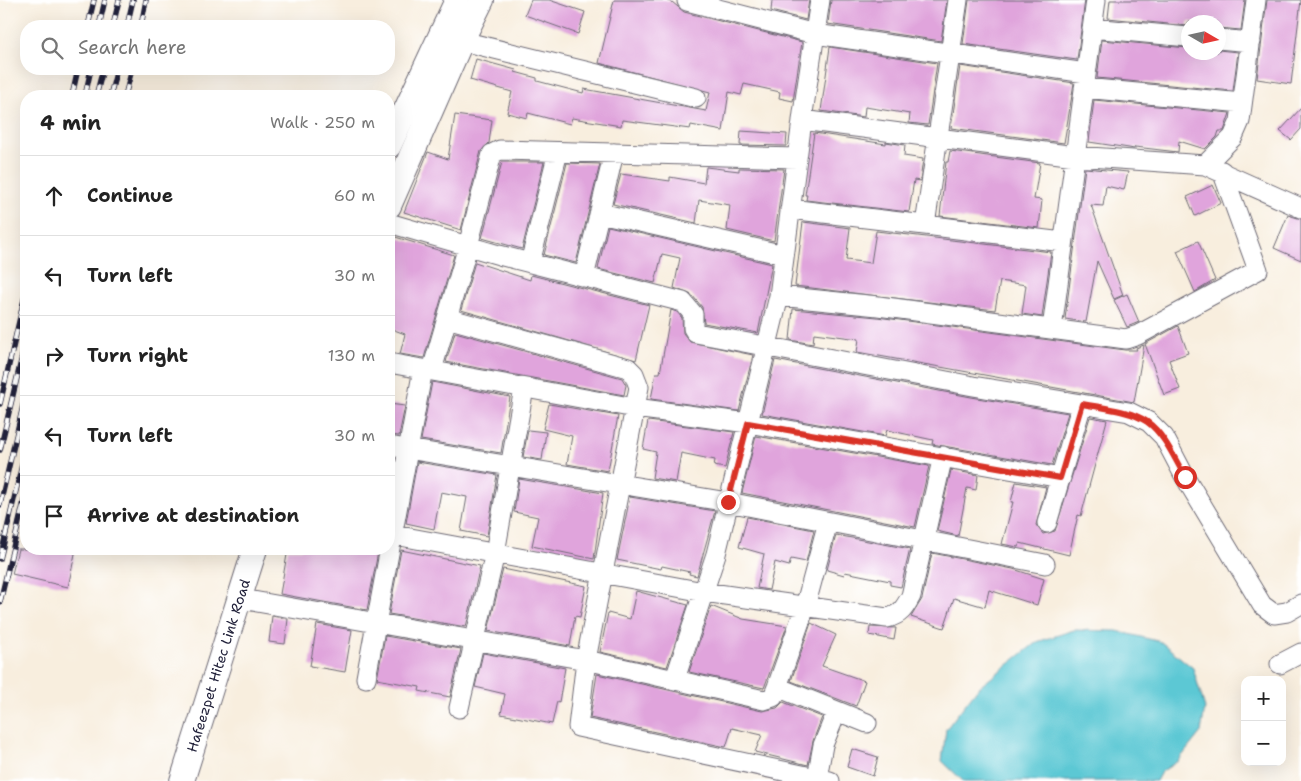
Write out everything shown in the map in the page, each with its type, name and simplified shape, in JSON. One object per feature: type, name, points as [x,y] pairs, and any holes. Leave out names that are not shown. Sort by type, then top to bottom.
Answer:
[{"type":"main road","points":[[395,133],[457,0]]},
{"type":"main road","points":[[395,192],[460,42],[482,0]]},
{"type":"main road","name":"Hafeezpet Hitec Link Road","points":[[182,781],[241,600],[253,555]]},
{"type":"street","points":[[675,679],[704,592],[779,296],[820,0]]},
{"type":"street","points":[[925,225],[958,0]]},
{"type":"street","points":[[1052,329],[1096,0]]},
{"type":"street","points":[[1214,168],[1233,137],[1240,121],[1256,0]]},
{"type":"street","points":[[687,1],[726,5],[815,34],[950,54],[1085,80],[1242,103]]},
{"type":"street","points":[[1092,28],[1181,35]]},
{"type":"street","points":[[1226,40],[1250,42]]},
{"type":"street","points":[[460,42],[696,98]]},
{"type":"street","points":[[802,120],[1075,156],[1214,168],[1301,208]]},
{"type":"street","points":[[395,514],[427,370],[447,318],[492,154],[500,150],[797,158]]},
{"type":"street","points":[[530,263],[558,152]]},
{"type":"street","points":[[584,277],[614,153]]},
{"type":"street","points":[[779,296],[878,306],[1126,339],[1138,335],[1258,270],[1214,168]]},
{"type":"street","points":[[790,209],[1063,242]]},
{"type":"street","points":[[600,213],[784,255]]},
{"type":"street","points":[[395,225],[530,263],[683,302],[693,314],[693,328],[696,333],[767,345],[973,386],[1128,412],[1149,422],[1164,437],[1185,477],[1262,605],[1274,614],[1287,612],[1301,604]]},
{"type":"street","points":[[447,318],[628,368],[634,374],[639,388],[586,660],[578,727],[823,780],[823,745],[837,711]]},
{"type":"street","points":[[395,364],[635,408],[748,423],[1060,478]]},
{"type":"street","points":[[458,708],[495,553],[524,388]]},
{"type":"street","points":[[1047,523],[1082,404]]},
{"type":"street","points":[[395,447],[728,502],[1045,564]]},
{"type":"street","points":[[395,535],[704,592],[887,618],[895,616],[903,610],[911,596],[943,456]]},
{"type":"street","points":[[241,600],[586,660],[764,700],[773,697],[777,687],[805,607],[828,522]]},
{"type":"street","points":[[366,678],[388,555]]},
{"type":"street","points":[[1280,664],[1301,653]]},
{"type":"street","points":[[777,687],[867,724]]},
{"type":"water","points":[[1074,630],[1117,631],[1161,642],[1193,668],[1205,708],[1201,732],[1178,761],[1161,772],[1156,781],[963,781],[942,761],[946,729],[978,688],[1037,642]]},
{"type":"building","points":[[531,0],[549,0],[585,12],[578,34],[525,15]]},
{"type":"building","points":[[614,0],[665,0],[672,2],[684,12],[802,42],[793,101],[779,98],[780,92],[744,84],[741,95],[729,92],[723,131],[691,125],[690,129],[622,120],[621,126],[572,118],[570,124],[528,113],[527,118],[507,113],[512,92],[470,80],[476,59],[516,70],[515,72],[537,78],[537,81],[583,93],[584,89],[706,111],[710,92],[599,63]]},
{"type":"building","points":[[772,0],[809,0],[806,20],[771,11]]},
{"type":"building","points":[[831,0],[947,0],[941,41],[828,24]]},
{"type":"building","points":[[969,0],[1085,0],[1077,60],[963,44]]},
{"type":"building","points":[[1110,0],[1245,0],[1241,30],[1226,29],[1226,15],[1181,15],[1181,25],[1108,18]]},
{"type":"building","points":[[1267,0],[1301,0],[1291,84],[1257,79]]},
{"type":"building","points":[[1102,40],[1181,47],[1181,60],[1226,60],[1226,51],[1238,52],[1233,91],[1097,78]]},
{"type":"building","points":[[830,47],[937,63],[928,125],[909,123],[910,114],[865,107],[864,117],[821,111]]},
{"type":"building","points":[[960,66],[1074,83],[1064,143],[951,128]]},
{"type":"building","points":[[1094,100],[1230,113],[1224,131],[1219,131],[1217,137],[1205,149],[1179,141],[1178,152],[1135,147],[1134,149],[1089,142]]},
{"type":"building","points":[[1301,108],[1301,129],[1291,140],[1280,131]]},
{"type":"building","points":[[455,115],[492,120],[489,143],[481,151],[461,230],[404,212],[428,152],[448,159]]},
{"type":"building","points":[[741,131],[787,134],[786,146],[740,145]]},
{"type":"building","points":[[814,133],[905,145],[904,156],[923,159],[920,181],[914,180],[909,212],[806,200],[807,195],[805,195]]},
{"type":"building","points":[[950,151],[1040,163],[1034,199],[1042,200],[1039,228],[940,216],[946,162],[948,162]]},
{"type":"building","points":[[502,162],[544,162],[522,249],[482,238]]},
{"type":"building","points":[[567,163],[600,164],[576,263],[544,255]]},
{"type":"building","points":[[706,167],[739,171],[739,168],[784,169],[774,241],[727,230],[730,205],[699,200],[696,223],[613,204],[621,174],[670,181],[670,177],[704,183]]},
{"type":"building","points":[[1085,168],[1128,172],[1124,190],[1106,186],[1103,206],[1091,205],[1123,295],[1114,299],[1097,261],[1086,322],[1065,319]]},
{"type":"building","points":[[1213,185],[1221,203],[1195,216],[1187,197]]},
{"type":"building","points":[[1288,215],[1301,219],[1301,260],[1274,248]]},
{"type":"building","points":[[803,222],[850,228],[846,260],[871,263],[876,231],[1051,252],[1042,317],[1022,314],[1026,285],[1000,281],[995,310],[795,286]]},
{"type":"building","points":[[608,226],[772,264],[758,333],[704,323],[702,307],[692,295],[674,288],[680,258],[662,254],[655,283],[598,269]]},
{"type":"building","points":[[395,237],[454,255],[424,358],[400,354],[405,334],[395,330]]},
{"type":"building","points":[[1198,241],[1215,280],[1195,292],[1177,251]]},
{"type":"building","points":[[475,262],[530,280],[531,275],[649,305],[636,360],[461,310]]},
{"type":"building","points":[[1127,294],[1139,322],[1127,327],[1114,300]]},
{"type":"building","points":[[793,309],[877,317],[1125,350],[1137,350],[1136,348],[1144,345],[1134,402],[857,352],[859,339],[814,333],[813,344],[790,340]]},
{"type":"building","points":[[671,310],[677,312],[682,318],[683,333],[690,342],[753,355],[739,411],[651,399],[656,373],[660,373]]},
{"type":"building","points":[[1178,326],[1188,353],[1169,360],[1180,389],[1164,395],[1145,344]]},
{"type":"building","points":[[455,332],[622,378],[626,385],[624,395],[446,362]]},
{"type":"building","points":[[775,360],[971,397],[1068,413],[1052,465],[932,444],[933,440],[887,430],[885,436],[762,414]]},
{"type":"building","points":[[432,382],[510,397],[501,453],[421,440]]},
{"type":"building","points":[[549,404],[618,416],[608,471],[567,464],[572,436],[543,429]]},
{"type":"building","points":[[395,405],[405,406],[399,436],[395,436]]},
{"type":"building","points":[[1090,417],[1107,420],[1081,516],[1078,515],[1069,555],[1020,543],[1018,547],[1002,544],[1016,482],[1046,487],[1036,525],[1043,534],[1055,531]]},
{"type":"building","points":[[648,421],[734,432],[725,468],[714,466],[715,460],[681,453],[676,482],[652,478],[656,452],[643,449]]},
{"type":"building","points":[[528,430],[546,432],[542,460],[523,457]]},
{"type":"building","points":[[756,436],[929,466],[915,527],[742,493]]},
{"type":"building","points":[[417,462],[497,475],[487,536],[461,531],[467,497],[441,492],[434,529],[406,523]]},
{"type":"building","points":[[951,470],[978,475],[976,490],[967,488],[958,536],[937,531]]},
{"type":"building","points":[[519,479],[603,493],[594,559],[532,546],[538,517],[514,512]]},
{"type":"building","points":[[630,497],[715,511],[697,576],[689,574],[690,572],[662,566],[661,569],[617,560]]},
{"type":"building","points":[[747,517],[814,530],[806,562],[791,559],[789,566],[775,562],[769,590],[757,588],[764,554],[739,547]]},
{"type":"building","points":[[836,535],[910,549],[901,587],[890,585],[890,581],[845,572],[844,575],[827,570]]},
{"type":"building","points":[[18,549],[20,549],[20,555],[75,555],[68,587],[12,574]]},
{"type":"building","points":[[401,550],[480,566],[466,627],[389,614]]},
{"type":"building","points":[[932,553],[1013,569],[1044,579],[1037,605],[989,590],[985,607],[954,598],[944,628],[911,617],[922,599]]},
{"type":"building","points":[[287,555],[377,555],[367,610],[280,594]]},
{"type":"building","points":[[503,569],[586,586],[580,617],[575,616],[570,646],[488,631]]},
{"type":"building","points":[[636,591],[688,605],[667,667],[600,652],[608,613],[630,619]]},
{"type":"building","points":[[711,606],[743,619],[787,626],[764,688],[689,672]]},
{"type":"building","points":[[272,616],[288,619],[285,644],[269,642]]},
{"type":"building","points":[[811,623],[836,635],[822,666],[865,681],[856,706],[791,681]]},
{"type":"building","points":[[317,624],[352,630],[345,672],[310,666]]},
{"type":"building","points":[[870,627],[896,628],[894,640],[869,635]]},
{"type":"building","points":[[385,636],[461,649],[450,697],[419,691],[420,687],[377,679]]},
{"type":"building","points":[[483,653],[565,668],[559,702],[557,701],[552,724],[501,714],[505,694],[475,687]]},
{"type":"building","points":[[597,674],[762,711],[777,708],[783,702],[822,717],[813,741],[808,765],[755,752],[762,735],[732,728],[726,747],[590,718]]},
{"type":"building","points":[[852,749],[878,757],[873,776],[847,767]]},
{"type":"railway","points":[[89,20],[94,0]]},
{"type":"railway","points":[[100,20],[105,0]]},
{"type":"railway","points":[[114,20],[119,0]]},
{"type":"railway","points":[[128,20],[133,0]]},
{"type":"railway","points":[[142,20],[146,0]]},
{"type":"railway","points":[[73,90],[77,75]]},
{"type":"railway","points":[[86,90],[90,75]]},
{"type":"railway","points":[[98,90],[101,75]]},
{"type":"railway","points":[[112,90],[115,75]]},
{"type":"railway","points":[[127,90],[130,75]]},
{"type":"railway","points":[[0,404],[20,317]]},
{"type":"railway","points":[[0,450],[20,365]]},
{"type":"railway","points":[[0,505],[20,419]]},
{"type":"railway","points":[[0,559],[20,474]]},
{"type":"railway","points":[[0,602],[20,518]]},
{"type":"route","points":[[728,502],[748,423],[1060,478],[1082,404],[1128,412],[1149,422],[1164,437],[1185,477]]}]
